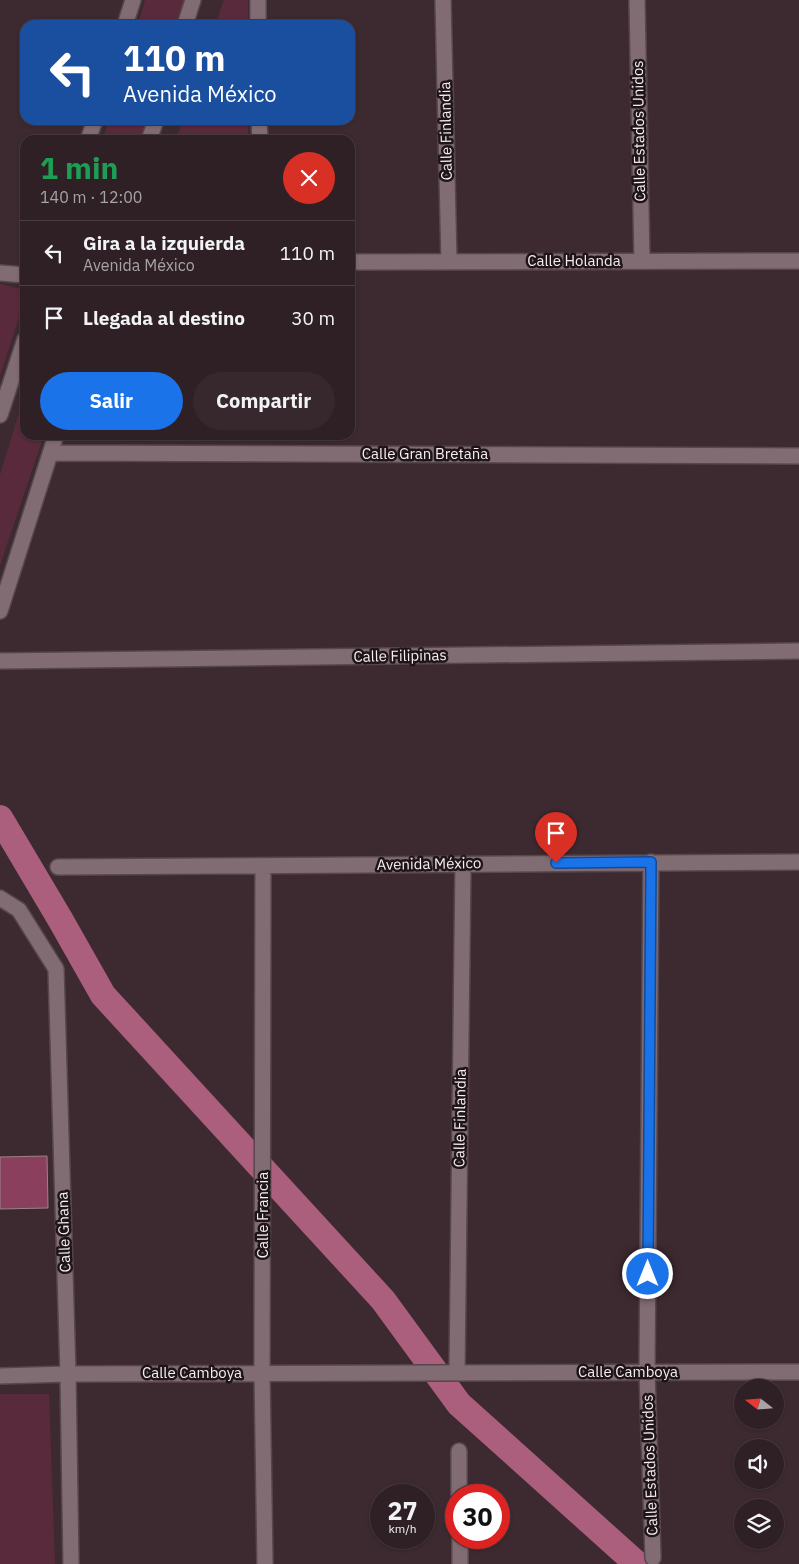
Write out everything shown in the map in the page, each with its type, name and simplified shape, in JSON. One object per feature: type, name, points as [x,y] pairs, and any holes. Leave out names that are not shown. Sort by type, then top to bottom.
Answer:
[{"type":"street","points":[[127,20],[133,0]]},
{"type":"street","points":[[187,20],[193,0]]},
{"type":"street","points":[[258,0],[258,20]]},
{"type":"street","name":"Calle Finlandia","points":[[443,0],[449,262]]},
{"type":"street","name":"Calle Estados Unidos","points":[[637,0],[642,261]]},
{"type":"street","name":"Calle Holanda","points":[[355,262],[799,261]]},
{"type":"street","points":[[0,273],[20,275]]},
{"type":"street","points":[[0,415],[20,354]]},
{"type":"street","points":[[0,611],[55,440]]},
{"type":"street","name":"Calle Gran Bretaña","points":[[51,453],[799,456]]},
{"type":"street","name":"Calle Filipinas","points":[[0,661],[799,651]]},
{"type":"street","name":"Calle Estados Unidos","points":[[651,862],[647,1372],[653,1558]]},
{"type":"street","name":"Avenida México","points":[[58,867],[799,862]]},
{"type":"street","name":"Calle Finlandia","points":[[457,1372],[462,864]]},
{"type":"street","name":"Calle Francia","points":[[264,866],[262,1373],[265,1564]]},
{"type":"street","name":"Calle Ghana","points":[[0,898],[20,910],[56,969],[68,1374],[70,1564]]},
{"type":"street","name":"Calle Camboya","points":[[0,1376],[384,1372],[799,1372]]},
{"type":"street","points":[[459,1452],[459,1484]]},
{"type":"street","points":[[460,1549],[460,1564]]},
{"type":"shaded area","points":[[145,0],[190,0],[184,20],[139,20]]},
{"type":"shaded area","points":[[224,0],[248,0],[248,20],[217,20]]},
{"type":"shaded area","points":[[108,125],[148,125],[145,135],[104,135]]},
{"type":"shaded area","points":[[181,125],[248,125],[248,135],[178,135]]},
{"type":"shaded area","points":[[0,284],[20,289],[20,314],[0,376]]},
{"type":"shaded area","points":[[20,409],[20,440],[42,440],[0,565],[0,475]]},
{"type":"shaded area","points":[[0,1394],[49,1394],[55,1564],[0,1564]]},
{"type":"building","points":[[47,1156],[48,1208],[0,1209],[0,1157]]},
{"type":"waterway","points":[[0,818],[103,995],[383,1300],[459,1404],[637,1564]]},
{"type":"route","points":[[556,863],[651,862],[648,1274]]}]
